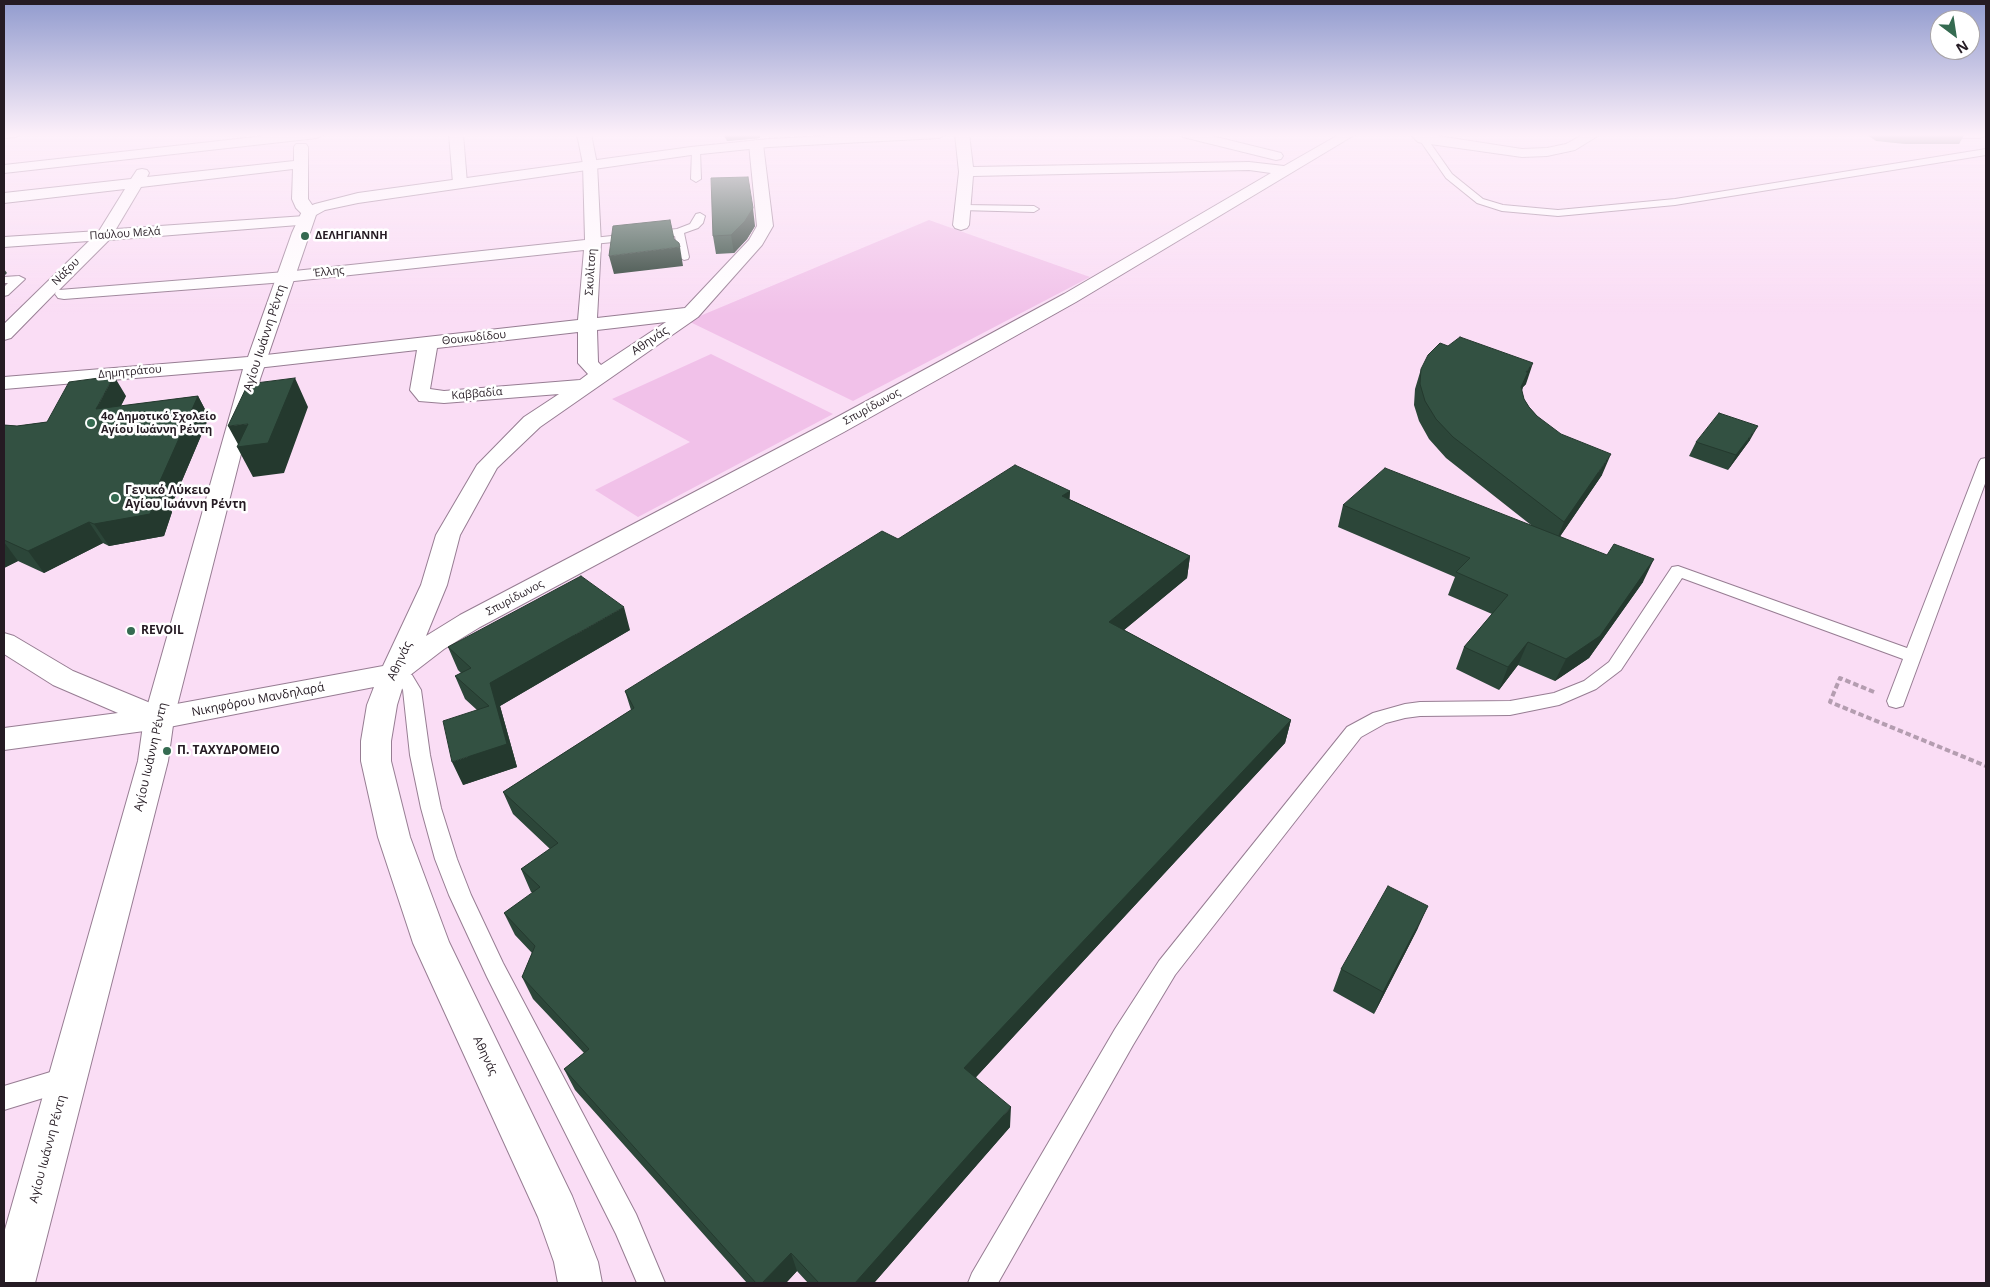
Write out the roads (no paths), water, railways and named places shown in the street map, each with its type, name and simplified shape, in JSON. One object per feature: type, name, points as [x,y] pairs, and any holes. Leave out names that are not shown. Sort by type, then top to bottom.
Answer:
[{"type":"street","points":[[4,198],[39,194]]},
{"type":"street","name":"Νάξου","points":[[4,334],[104,235],[129,194]]},
{"type":"street","points":[[300,194],[300,199],[307,217],[320,207],[388,194]]},
{"type":"street","name":"Σκυλίτση","points":[[591,194],[593,242],[587,326],[588,362],[593,369],[593,379]]},
{"type":"street","name":"Αθηνάς","points":[[580,1283],[576,1262],[558,1211],[431,943],[394,837],[376,761],[376,741],[382,705],[393,674],[416,628],[434,585],[448,535],[488,465],[532,422],[691,313],[756,242],[764,226],[761,194]]},
{"type":"street","points":[[961,225],[965,194]]},
{"type":"street","name":"Σπυρίδωνος","points":[[393,674],[470,621],[836,427],[1070,298],[1248,194]]},
{"type":"street","name":"Παύλου Μελά","points":[[4,242],[307,217]]},
{"type":"street","name":"Αγίου Ιωάννη Ρέντη","points":[[12,1283],[153,760],[159,718],[250,379],[307,217]]},
{"type":"street","name":"Έλλης","points":[[64,294],[286,277],[593,242]]},
{"type":"street","name":"Θουκυδίδου","points":[[257,362],[691,313]]},
{"type":"street","name":"Καββαδία","points":[[428,343],[420,390],[426,397],[444,397],[593,379]]},
{"type":"street","name":"Δημητράτου","points":[[4,383],[257,362]]},
{"type":"street","points":[[4,642],[63,678],[159,718]]},
{"type":"street","name":"Νικηφόρου Μανδηλαρά","points":[[4,739],[159,718],[393,674]]},
{"type":"lane","points":[[1471,194],[1480,201],[1502,208],[1551,213],[1582,212],[1675,202],[1724,194]]},
{"type":"lane","points":[[964,208],[1034,209]]},
{"type":"lane","points":[[593,242],[679,232],[694,226],[699,221],[700,216]]},
{"type":"lane","points":[[679,232],[684,257]]},
{"type":"lane","points":[[4,280],[19,279],[4,293]]},
{"type":"lane","points":[[1896,701],[1986,462]]},
{"type":"lane","points":[[982,1283],[1124,1038],[1167,968],[1354,732],[1380,718],[1399,713],[1420,709],[1462,710],[1530,705],[1559,698],[1590,685],[1615,666],[1678,571],[1912,656]]},
{"type":"lane","points":[[393,674],[402,676],[412,690],[420,755],[431,808],[446,859],[460,895],[495,970],[626,1224],[651,1283]]},
{"type":"lane","points":[[4,1098],[67,1079]]},
{"type":"place","name":"ΔΕΛΗΓΙΑΝΝΗ","points":[[305,236]]},
{"type":"place","name":"4ο Δημοτικό Σχολείο Αγίου Ιωάννη Ρέντη","points":[[91,423]]},
{"type":"place","name":"Γενικό Λύκειο Αγίου Ιωάννη Ρέντη","points":[[115,498]]},
{"type":"place","name":"REVOIL","points":[[131,631]]},
{"type":"place","name":"Π. ΤΑΧΥΔΡΟΜΕΙΟ","points":[[167,751]]}]
